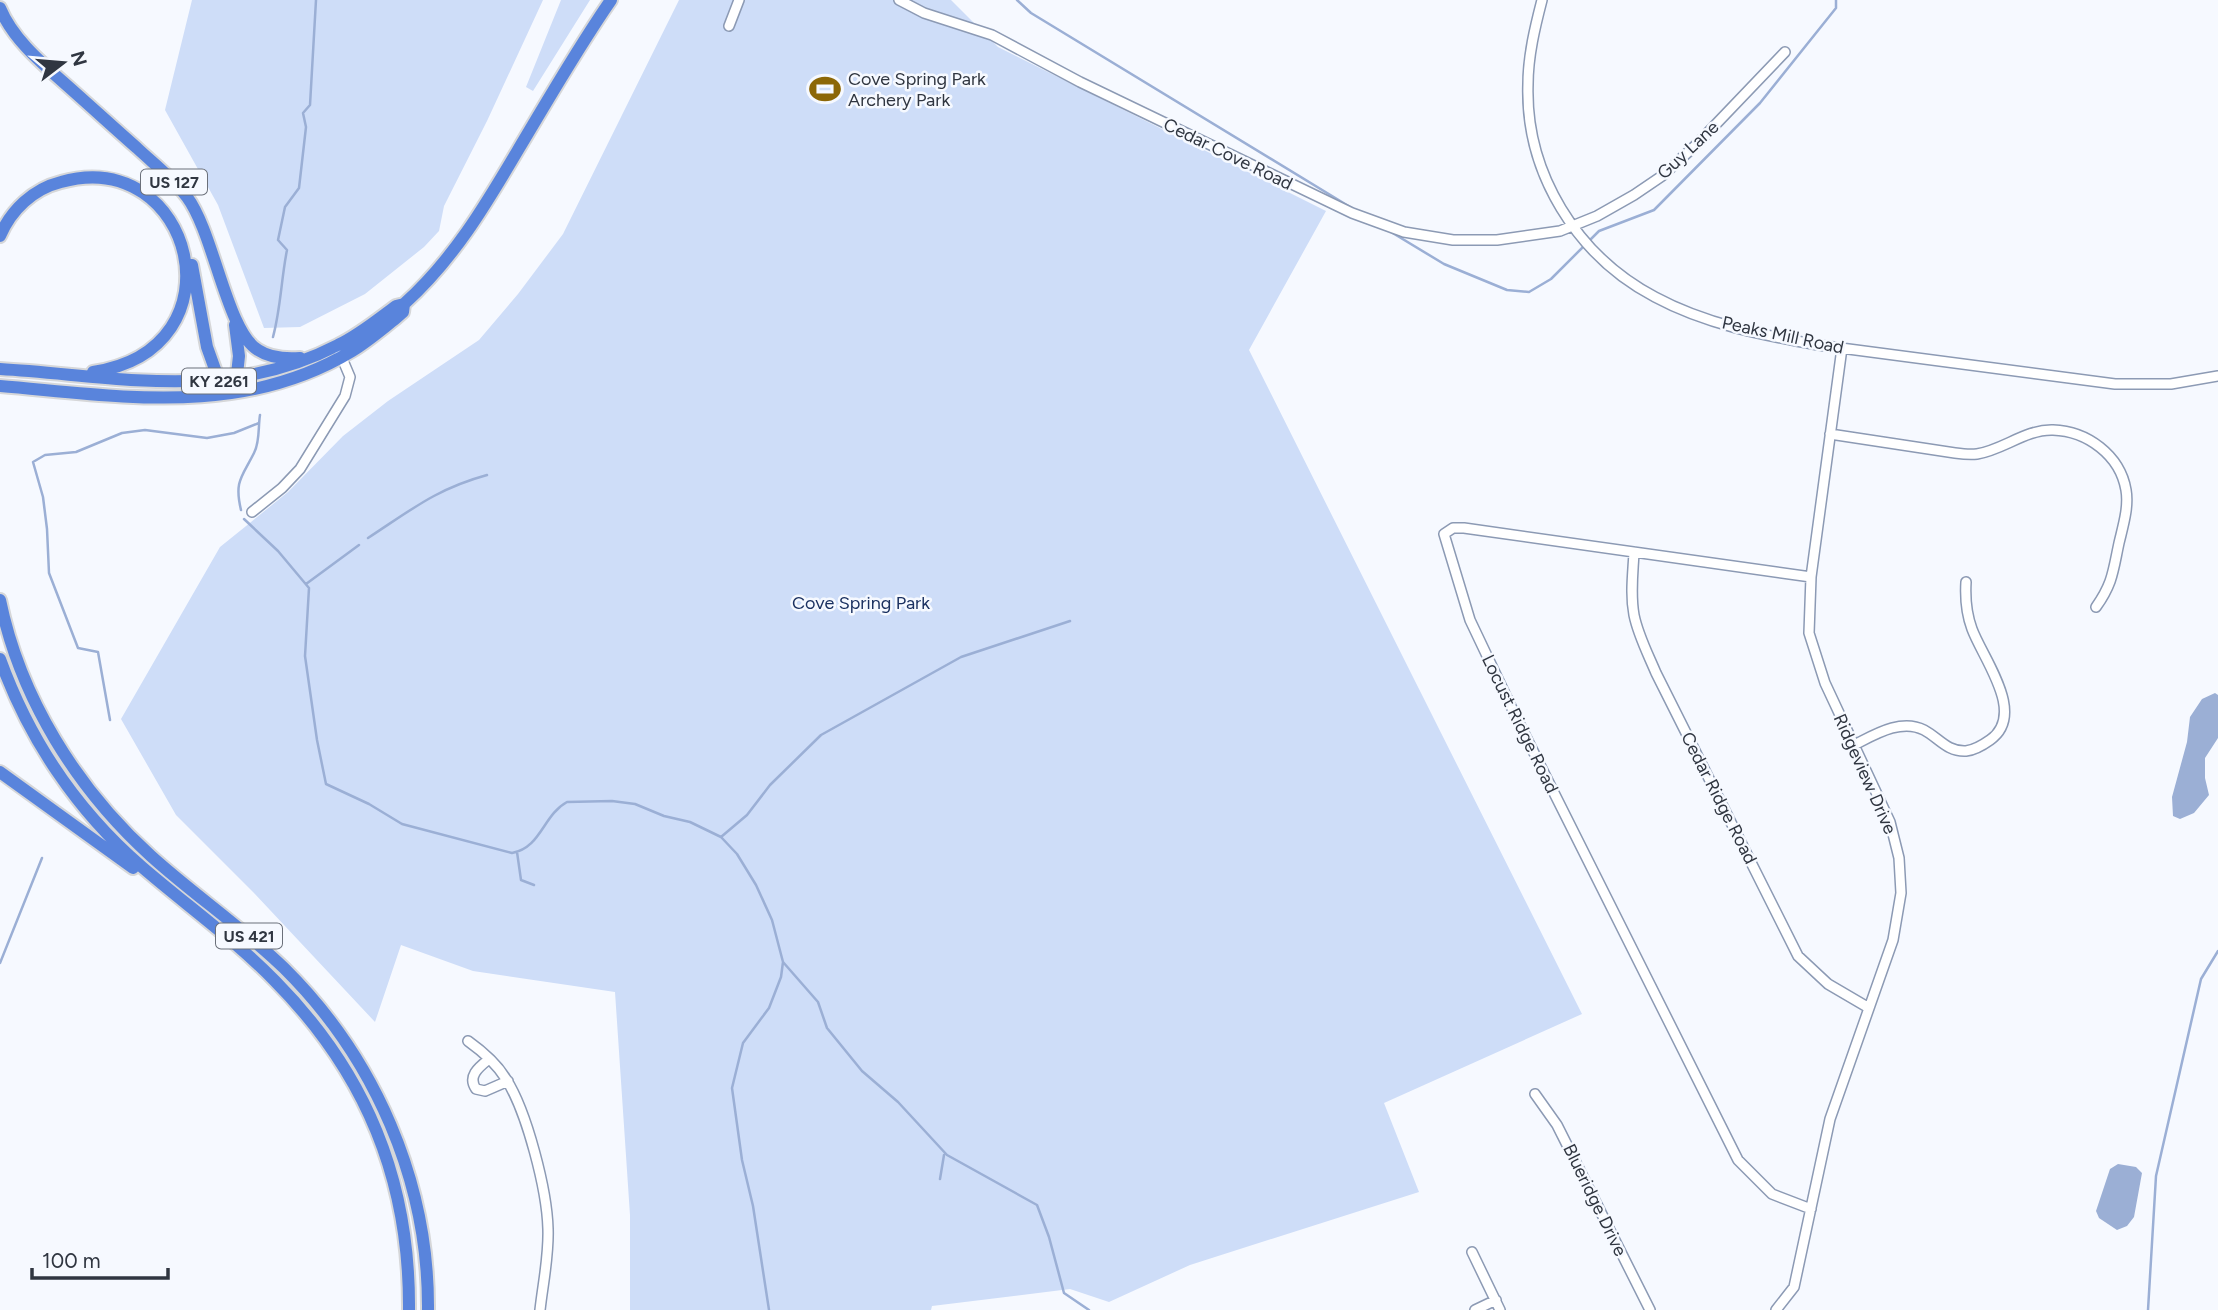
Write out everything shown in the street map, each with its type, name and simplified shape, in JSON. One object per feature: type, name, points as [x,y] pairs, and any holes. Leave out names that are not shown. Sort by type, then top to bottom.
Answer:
[{"type":"highway","name":"US 127","points":[[0,386],[169,399],[230,395],[298,377],[395,319],[402,312],[404,304],[434,275],[471,228],[578,49],[611,0]]},
{"type":"highway","name":"US 127","points":[[0,8],[12,29],[35,56],[164,172],[188,198],[204,227],[232,309],[243,333],[256,349],[282,358],[339,351]]},
{"type":"highway","points":[[0,236],[11,215],[31,196],[55,183],[81,178],[108,180],[135,189],[158,205],[171,220],[189,256],[207,347],[219,381],[230,395],[237,378],[239,344],[232,309]]},
{"type":"highway","points":[[72,375],[126,365],[149,352],[168,332],[181,308],[187,281],[185,252],[171,220]]},
{"type":"highway","name":"KY 2261","points":[[0,369],[166,382],[219,381],[277,370],[314,356]]},
{"type":"highway","name":"US 421","points":[[0,600],[9,636],[31,693],[59,746],[93,795],[151,856],[286,970],[327,1016],[361,1066],[388,1119],[409,1176],[422,1234],[429,1310]]},
{"type":"highway","name":"US 421","points":[[0,659],[30,727],[78,801],[118,846],[253,960],[287,993],[328,1042],[356,1086],[379,1133],[395,1186],[405,1239],[409,1310]]},
{"type":"highway","points":[[0,772],[179,898]]},
{"type":"street","points":[[729,26],[738,0]]},
{"type":"street","name":"Cedar Cove Road","points":[[899,0],[923,13],[992,35],[1260,170],[1352,213],[1396,229],[1437,239],[1483,241],[1535,236],[1573,227]]},
{"type":"street","name":"Peaks Mill Road","points":[[1542,0],[1529,63],[1528,95],[1531,129],[1544,175],[1573,227],[1596,254],[1617,273],[1654,297],[1747,330],[1842,348],[2115,384],[2171,384],[2218,376]]},
{"type":"street","name":"Guy Lane","points":[[1573,227],[1634,195],[1662,176],[1697,144],[1786,52]]},
{"type":"street","name":"Ridgeview Drive","points":[[1776,1310],[1794,1287],[1830,1119],[1893,940],[1900,893],[1899,858],[1890,822],[1825,683],[1810,632],[1811,577],[1842,348]]},
{"type":"street","points":[[252,512],[282,488],[300,469],[341,403],[349,383],[348,372],[339,351]]},
{"type":"street","points":[[1830,434],[1976,454],[2032,433],[2050,430],[2068,432],[2088,439],[2104,449],[2117,467],[2126,488],[2127,507],[2110,588],[2096,607]]},
{"type":"street","name":"Locust Ridge Road","points":[[1811,577],[1464,528],[1453,528],[1444,534],[1470,620],[1738,1160],[1772,1194],[1811,1209]]},
{"type":"street","name":"Cedar Ridge Road","points":[[1634,552],[1634,613],[1641,638],[1798,956],[1828,984],[1869,1008]]},
{"type":"street","points":[[1854,745],[1881,731],[1911,727],[1923,729],[1944,746],[1964,751],[1974,749],[1995,737],[2004,721],[2004,698],[1971,627],[1965,603],[1966,582]]},
{"type":"street","points":[[468,1041],[489,1059],[508,1081],[534,1153],[547,1207],[548,1243],[540,1310]]},
{"type":"street","points":[[489,1059],[472,1077],[476,1089],[485,1091],[508,1081]]},
{"type":"street","name":"Blueridge Drive","points":[[1535,1094],[1557,1125],[1650,1310]]},
{"type":"street","points":[[1472,1252],[1500,1310]]},
{"type":"street","points":[[1475,1310],[1496,1300]]},
{"type":"green space","points":[[192,0],[543,0],[444,206],[439,231],[424,247],[365,294],[300,327],[264,328],[218,205],[165,110]]},
{"type":"green space","points":[[561,0],[590,0],[533,91],[526,87]]},
{"type":"green space","name":"Cove Spring Park","points":[[679,0],[951,0],[998,47],[1326,211],[1249,350],[1582,1014],[1384,1103],[1419,1192],[1190,1265],[1109,1302],[1070,1289],[932,1306],[931,1310],[630,1310],[630,1215],[615,992],[473,971],[401,945],[375,1022],[254,893],[176,815],[121,719],[220,547],[288,492],[343,436],[388,401],[479,340],[518,294],[563,234]]},
{"type":"shaded area","points":[[2215,693],[2218,695],[2218,738],[2205,758],[2205,778],[2209,795],[2194,813],[2180,819],[2173,816],[2172,797],[2187,742],[2190,717],[2202,699]]},
{"type":"shaded area","points":[[2118,1164],[2136,1167],[2142,1173],[2134,1217],[2127,1226],[2117,1230],[2099,1218],[2096,1211],[2110,1169]]},
{"type":"waterway","points":[[273,337],[287,250],[278,240],[285,207],[299,188],[306,127],[303,113],[310,105],[316,0]]},
{"type":"waterway","points":[[1017,0],[1031,13],[1355,210]]},
{"type":"waterway","points":[[1391,232],[1444,264],[1507,290],[1529,292],[1551,279],[1599,231],[1654,210],[1760,103],[1836,8],[1836,0]]},
{"type":"waterway","points":[[241,510],[239,486],[256,449],[260,415]]},
{"type":"waterway","points":[[110,720],[98,652],[78,648],[49,573],[43,497],[33,462],[45,455],[76,452],[122,433],[145,430],[207,438],[234,433],[259,423]]},
{"type":"waterway","points":[[368,538],[438,494],[487,475]]},
{"type":"waterway","points":[[244,519],[278,551],[309,588],[305,656],[326,784],[369,804],[402,824],[512,853],[529,845],[552,815],[567,802],[612,801],[635,804],[664,816],[690,822],[721,837],[737,854],[756,885],[772,920],[783,962],[818,1002],[827,1028],[862,1071],[898,1102],[947,1155],[1037,1205],[1064,1293],[1089,1310]]},
{"type":"waterway","points":[[306,584],[359,545]]},
{"type":"waterway","points":[[721,837],[747,815],[770,785],[821,735],[961,657],[1070,621]]},
{"type":"waterway","points":[[517,852],[521,880],[534,885]]},
{"type":"waterway","points":[[0,963],[42,858]]},
{"type":"waterway","points":[[2148,1310],[2156,1176],[2201,979],[2218,951]]},
{"type":"waterway","points":[[769,1310],[732,1088],[743,1043],[769,1008],[781,977],[783,962]]},
{"type":"waterway","points":[[940,1179],[944,1155]]},
{"type":"place","name":"Cove Spring Park Archery Park","points":[[825,89]]}]
